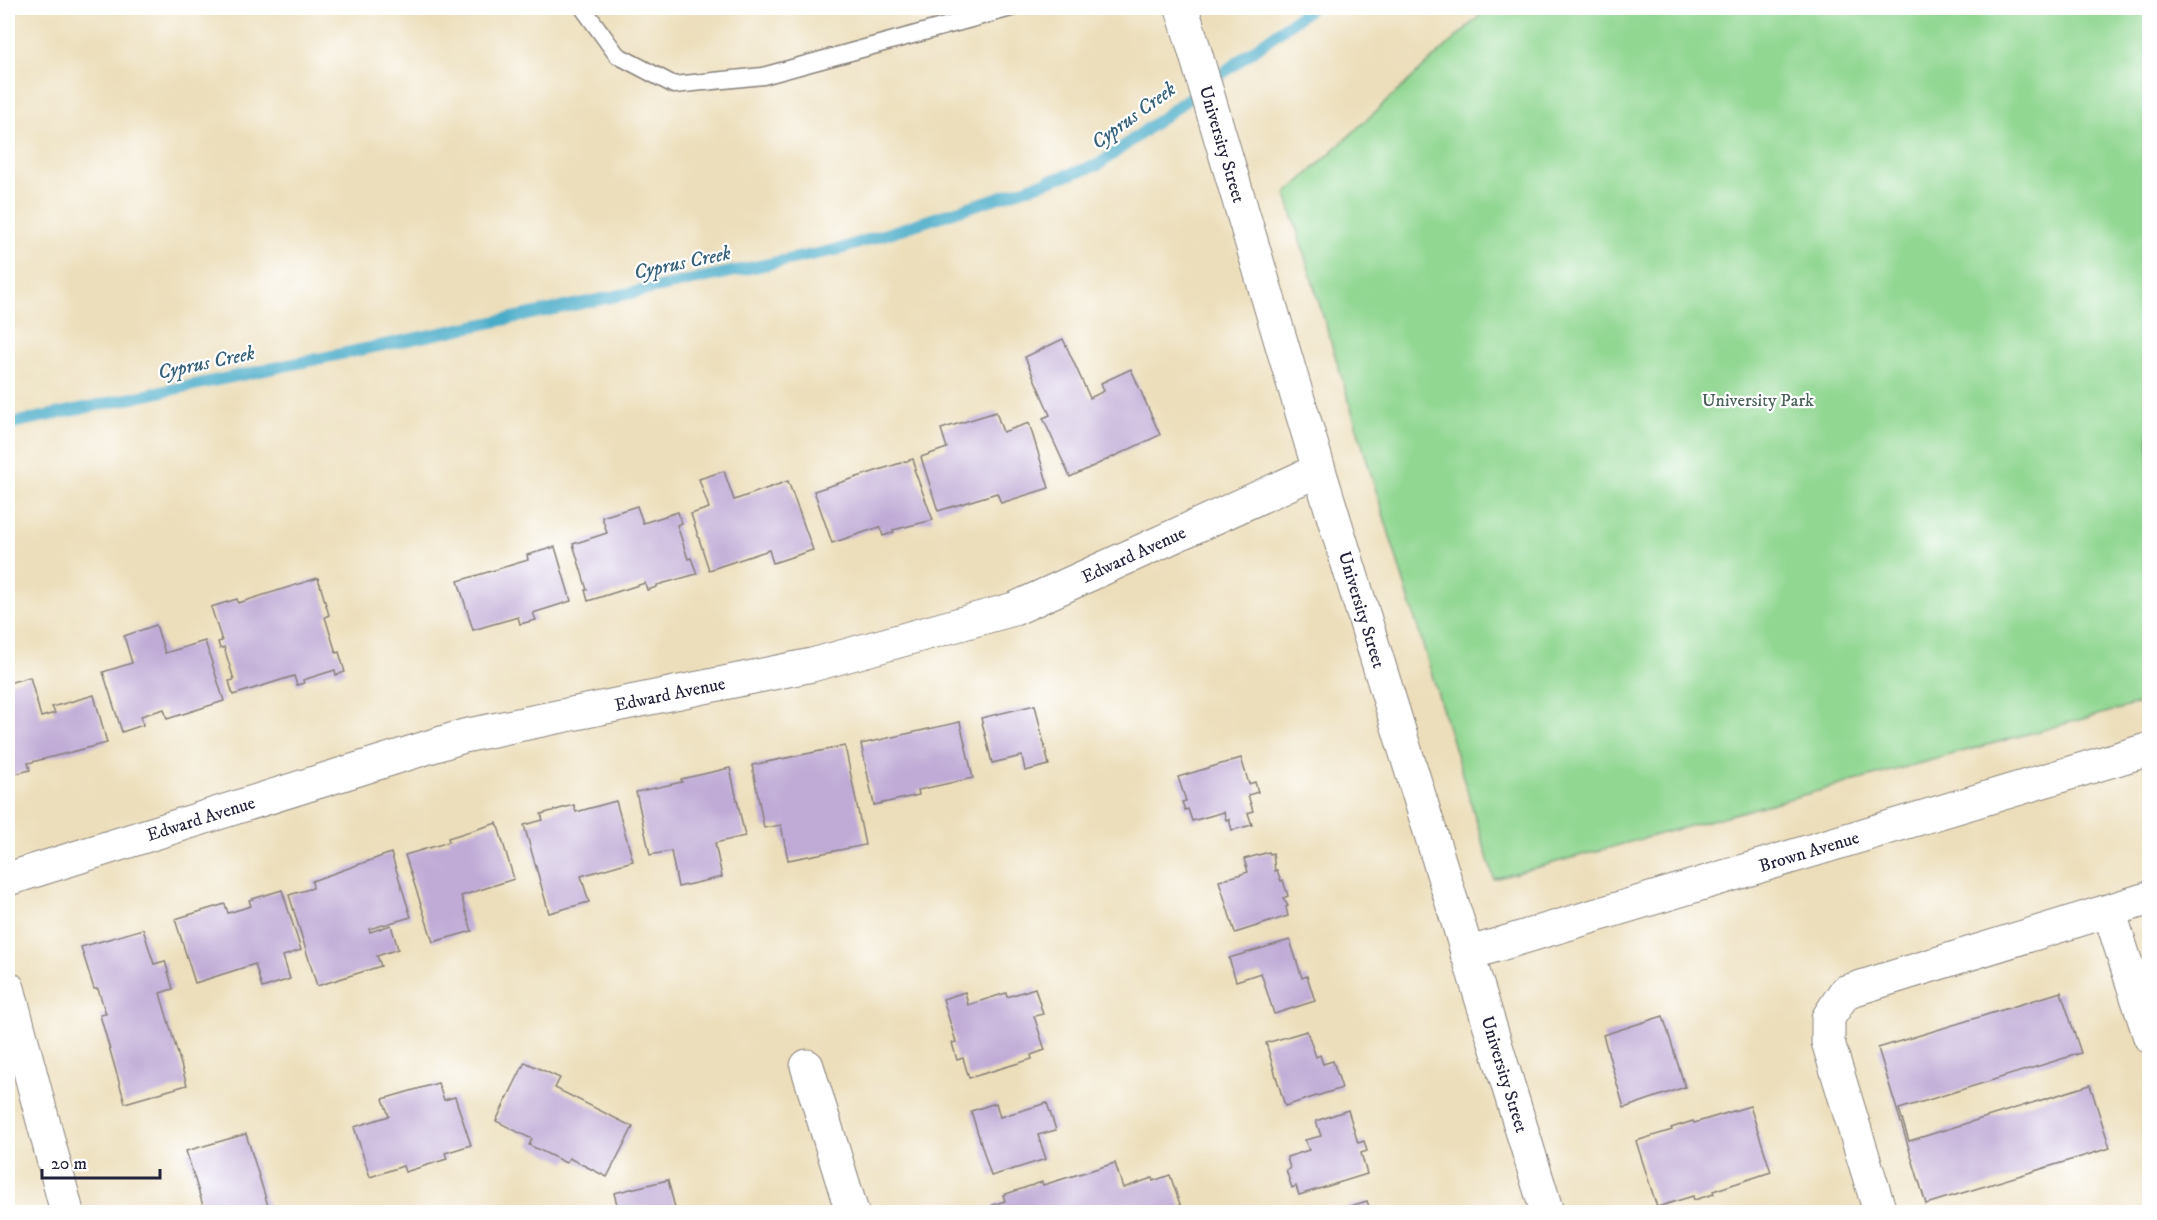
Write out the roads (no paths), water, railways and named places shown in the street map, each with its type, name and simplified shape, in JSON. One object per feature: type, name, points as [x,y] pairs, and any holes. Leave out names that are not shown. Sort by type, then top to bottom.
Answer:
[{"type":"street","name":"University Street","points":[[1182,8],[1318,470],[1547,1212]]},
{"type":"street","name":"Edward Avenue","points":[[8,879],[464,736],[812,664],[1014,609],[1318,470]]},
{"type":"street","name":"Brown Avenue","points":[[1467,954],[2150,749]]},
{"type":"street","points":[[1880,1212],[1828,1042],[1828,1018],[1845,992],[2150,898]]},
{"type":"street","points":[[2109,910],[2150,1037]]},
{"type":"street","points":[[8,988],[67,1212]]},
{"type":"street","points":[[807,1065],[852,1212]]},
{"type":"lane","points":[[583,8],[617,56],[674,85],[763,76],[1011,8]]},
{"type":"waterway","name":"Cyprus Creek","points":[[8,424],[840,249],[1098,165],[1311,8]]},
{"type":"park label","name":"University Park","points":[[1758,400]]}]
